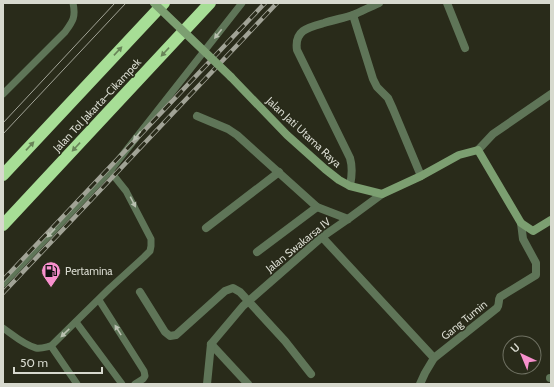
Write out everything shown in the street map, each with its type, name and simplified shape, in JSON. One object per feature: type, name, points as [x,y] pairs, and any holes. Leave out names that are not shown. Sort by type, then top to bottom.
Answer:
[{"type":"highway","name":"Jalan Tol Jakarta–Cikampek","points":[[3,175],[164,3]]},
{"type":"highway","name":"Jalan Tol Jakarta–Cikampek","points":[[3,225],[210,3]]},
{"type":"street","name":"Jalan Jati Utama Raya","points":[[154,3],[231,77],[288,135],[338,180],[350,186],[382,194]]},
{"type":"street","points":[[350,186],[353,174],[350,158],[297,50],[298,37],[309,27],[353,15],[379,3]]},
{"type":"street","points":[[446,3],[465,48]]},
{"type":"street","points":[[353,15],[373,80],[376,86],[388,98],[394,109],[422,176]]},
{"type":"street","points":[[382,194],[422,176],[459,155],[478,150],[494,134],[551,94]]},
{"type":"street","points":[[197,116],[228,129],[237,135],[317,207],[348,219]]},
{"type":"street","points":[[478,150],[521,224],[533,231],[551,220]]},
{"type":"street","points":[[206,228],[279,172]]},
{"type":"street","name":"Jalan Swakarsa IV","points":[[211,344],[248,301],[322,237],[382,194]]},
{"type":"street","points":[[257,252],[317,207]]},
{"type":"street","name":"Gang Tumin","points":[[434,358],[497,308],[500,297],[536,275],[536,263],[523,239],[521,224]]},
{"type":"street","points":[[322,237],[426,347],[434,358],[420,384]]},
{"type":"street","points":[[140,292],[165,332],[170,336],[176,335],[224,291],[233,288],[248,301],[285,341],[312,374]]},
{"type":"street","points":[[206,384],[211,344]]},
{"type":"street","points":[[211,344],[248,384]]},
{"type":"lane","points":[[3,94],[65,32],[73,21],[73,3]]},
{"type":"lane","points":[[3,284],[110,171],[242,3]]},
{"type":"lane","points":[[3,328],[24,343],[35,348],[52,346],[110,288],[150,251],[152,239],[126,190],[110,171]]},
{"type":"lane","points":[[99,300],[144,372],[144,379],[135,384]]},
{"type":"lane","points":[[76,322],[122,384]]},
{"type":"lane","points":[[52,346],[77,384]]},
{"type":"tram line","points":[[3,123],[115,3]]},
{"type":"tram line","points":[[3,134],[126,3]]},
{"type":"railway","points":[[3,280],[265,3]]},
{"type":"railway","points":[[3,293],[277,3]]},
{"type":"place","name":"Pertamina","points":[[51,288]]}]
